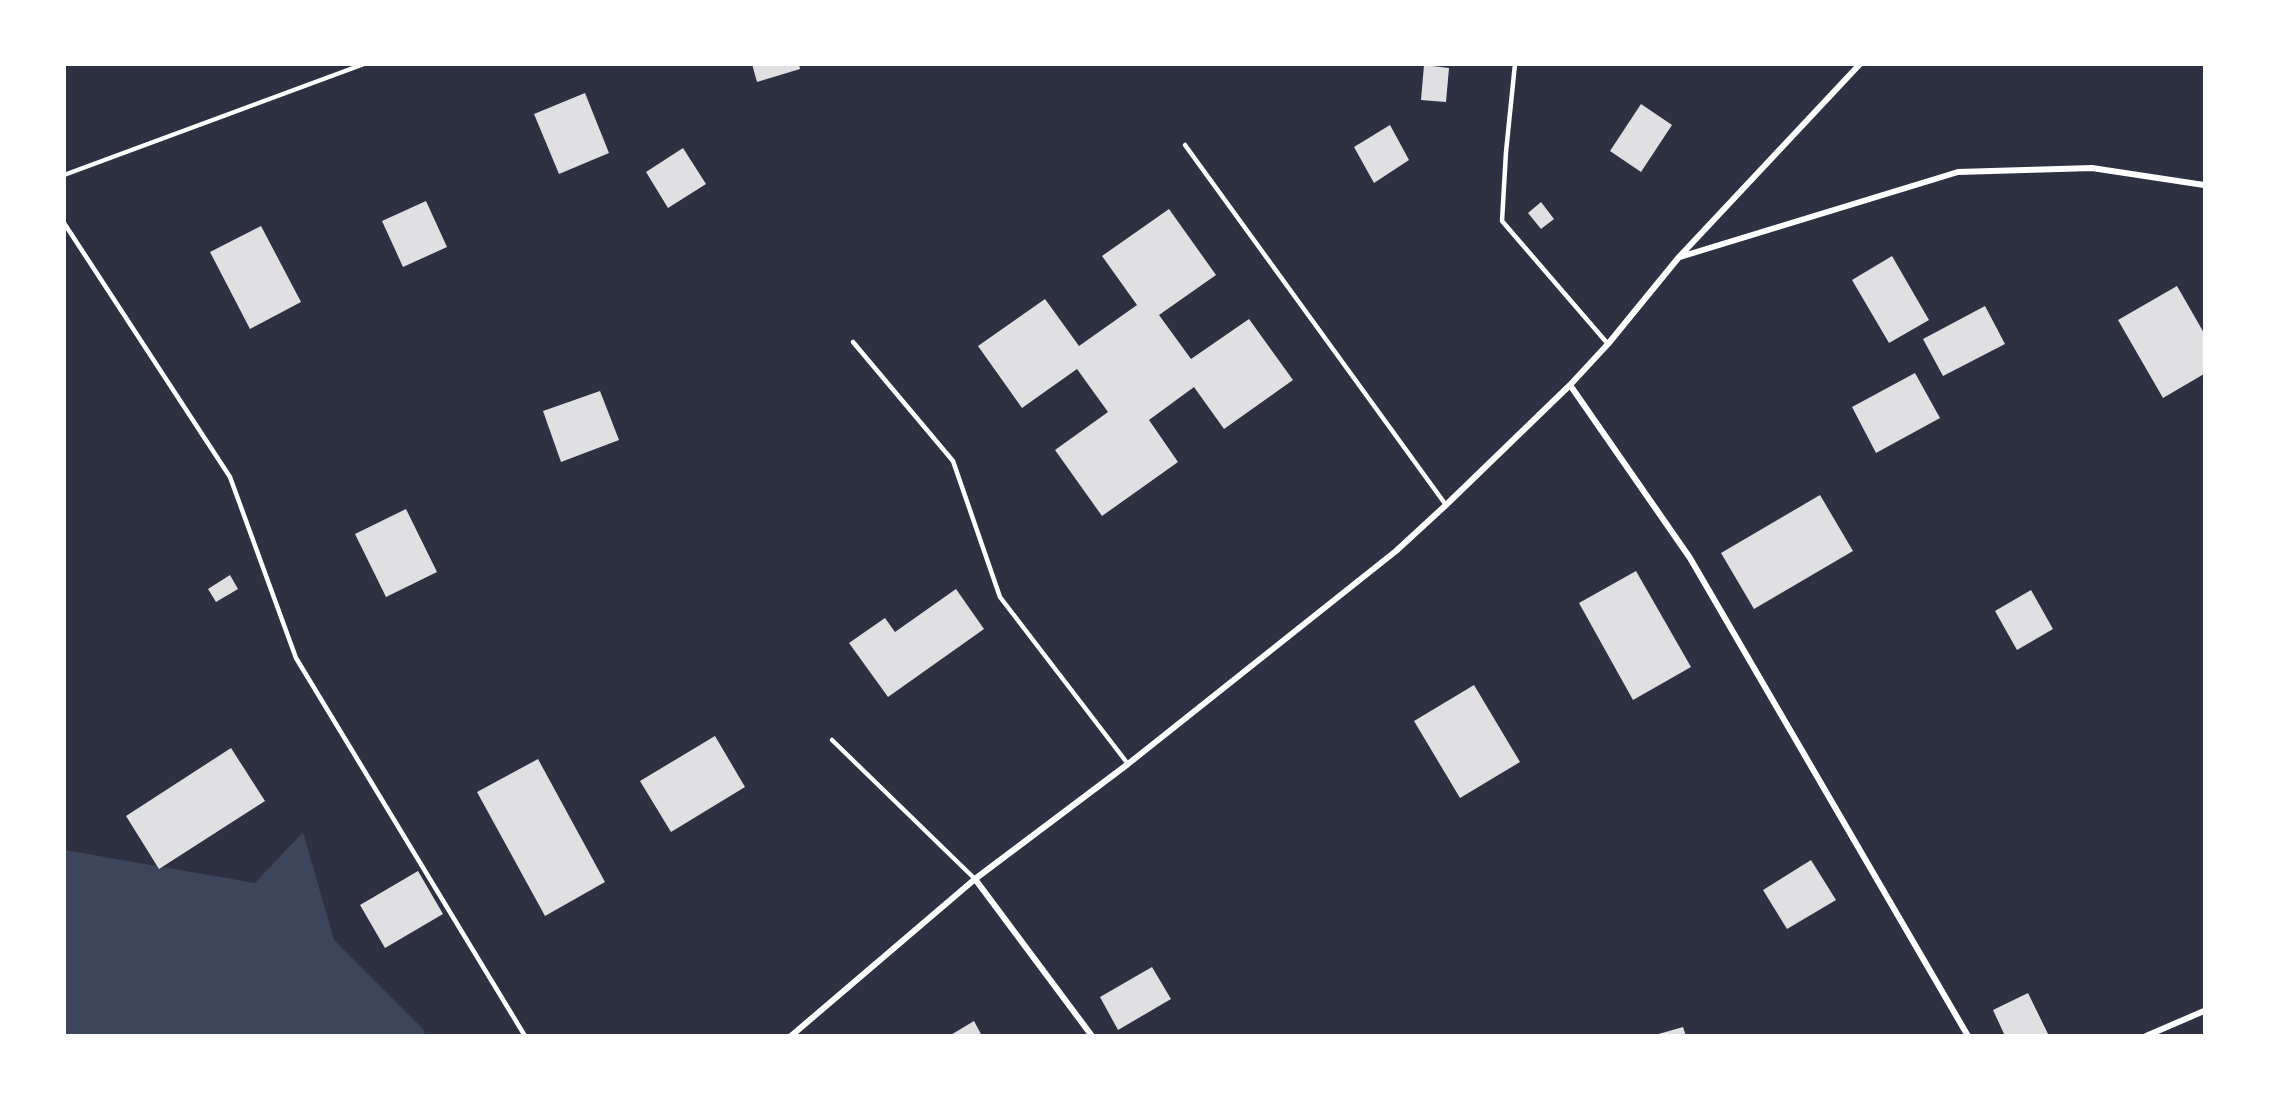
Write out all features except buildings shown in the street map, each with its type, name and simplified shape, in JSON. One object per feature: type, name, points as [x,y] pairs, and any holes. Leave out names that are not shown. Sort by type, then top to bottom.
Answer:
[{"type":"street","points":[[791,1035],[975,879],[1128,764],[1396,551],[1570,385],[1608,344],[1679,257],[1860,64]]},
{"type":"street","points":[[1679,257],[1958,172],[2092,168],[2205,185]]},
{"type":"street","points":[[1570,385],[1690,558],[1968,1035]]},
{"type":"street","points":[[975,879],[1092,1035]]},
{"type":"street","points":[[2146,1035],[2205,1011]]},
{"type":"lane","points":[[64,175],[364,64]]},
{"type":"lane","points":[[1515,64],[1502,221],[1608,344]]},
{"type":"lane","points":[[1185,145],[1446,505]]},
{"type":"lane","points":[[64,223],[230,477],[296,658],[525,1035]]},
{"type":"lane","points":[[853,342],[953,461],[1000,597],[1128,764]]},
{"type":"lane","points":[[832,740],[975,879]]},
{"type":"shaded area","points":[[303,832],[334,940],[424,1030],[425,1035],[65,1035],[64,850],[255,883]]}]
